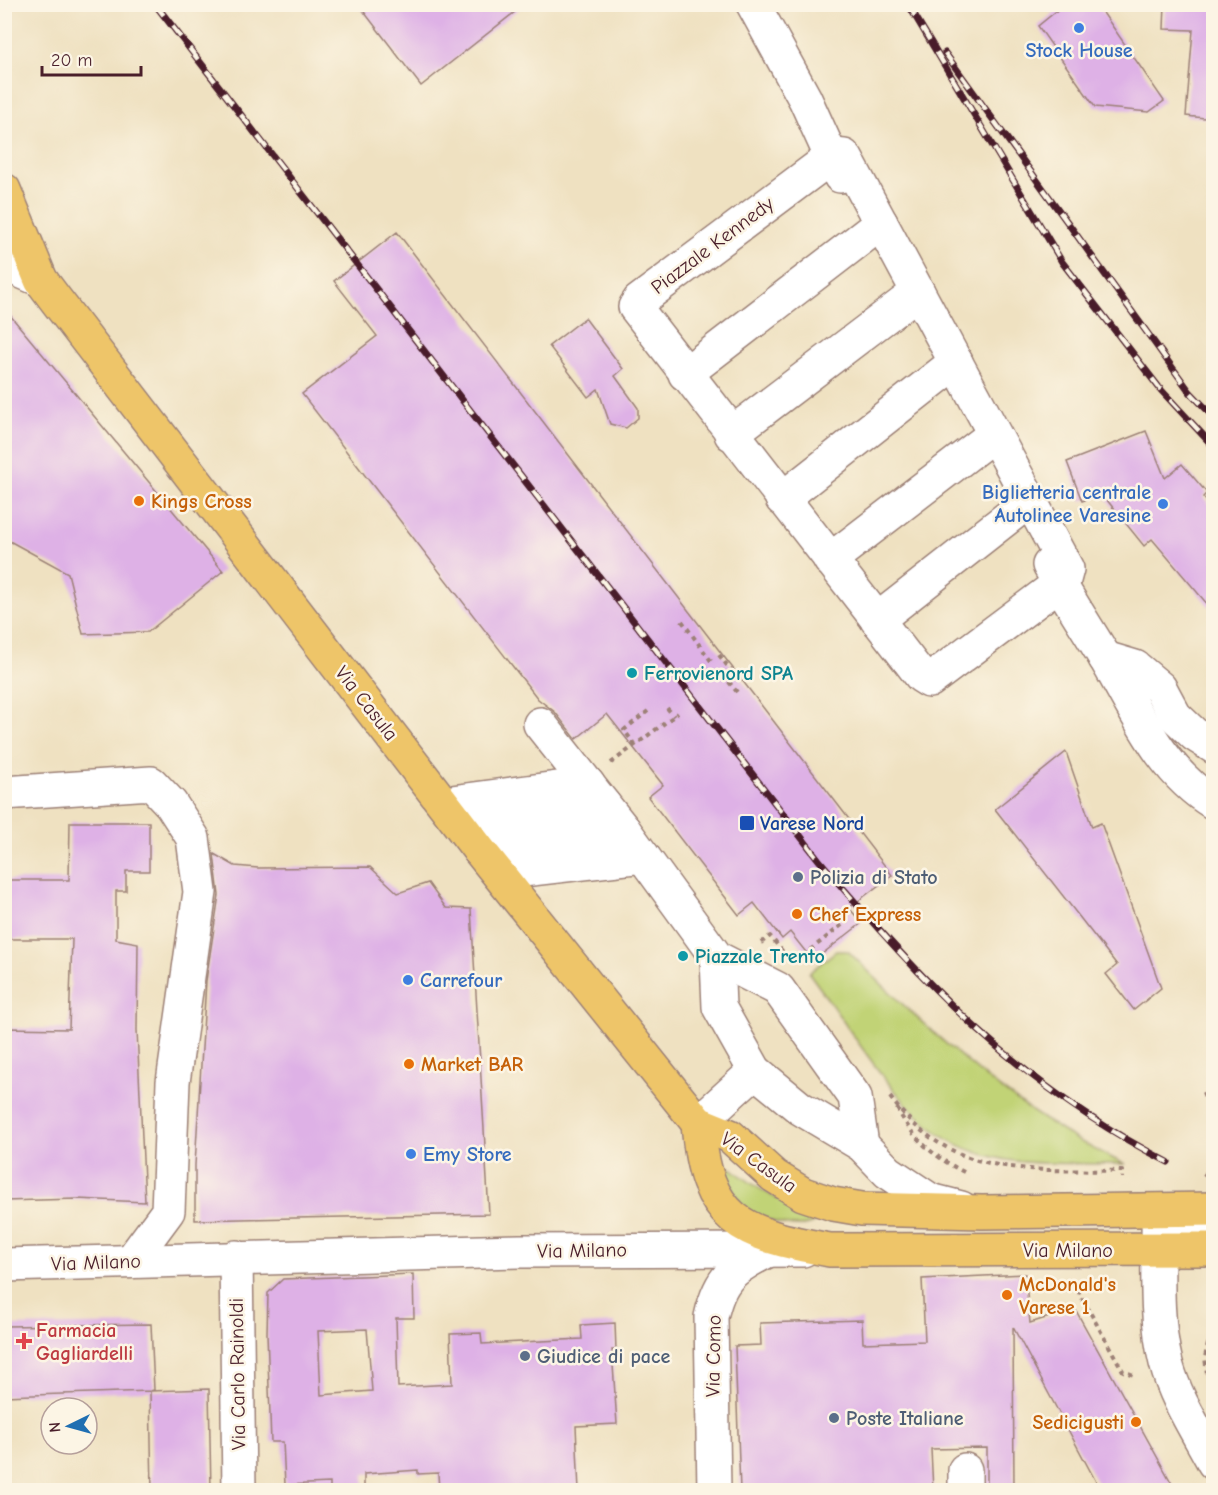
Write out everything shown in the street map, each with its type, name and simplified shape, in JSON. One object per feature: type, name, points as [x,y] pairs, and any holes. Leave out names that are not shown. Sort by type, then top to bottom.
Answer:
[{"type":"main road","points":[[4,190],[41,280]]},
{"type":"main road","points":[[4,250],[41,280]]},
{"type":"main road","name":"Via Casula","points":[[41,280],[471,838],[698,1123],[730,1136],[774,1176],[803,1194],[833,1204],[891,1211]]},
{"type":"main road","name":"Via Casula","points":[[698,1123],[700,1159],[707,1183],[723,1207],[736,1221],[757,1232],[787,1242],[830,1250]]},
{"type":"main road","name":"Via Milano","points":[[891,1211],[1214,1209]]},
{"type":"main road","name":"Via Milano","points":[[830,1250],[1214,1249]]},
{"type":"street","points":[[753,4],[805,99],[829,156],[875,228],[1024,505],[1059,584],[1152,740],[1173,768],[1197,793],[1214,803]]},
{"type":"street","name":"Piazzale Kennedy","points":[[829,156],[636,303],[635,308],[921,676],[929,681],[1059,584]]},
{"type":"street","points":[[685,374],[875,228]]},
{"type":"street","points":[[4,264],[41,280]]},
{"type":"street","points":[[731,434],[912,297]]},
{"type":"street","points":[[782,499],[950,367]]},
{"type":"street","points":[[830,560],[988,439]]},
{"type":"street","points":[[877,620],[1024,505]]},
{"type":"street","points":[[1105,658],[1135,667],[1160,688],[1175,716],[1195,735],[1214,747]]},
{"type":"street","points":[[540,724],[624,830],[717,958],[778,989],[855,1097],[862,1145]]},
{"type":"street","points":[[4,793],[151,783],[171,804],[193,838],[200,892],[173,1082],[168,1210],[130,1261]]},
{"type":"street","points":[[471,838],[596,795]]},
{"type":"street","points":[[471,838],[624,830]]},
{"type":"street","points":[[471,838],[643,856]]},
{"type":"street","points":[[717,958],[719,1007],[755,1071],[800,1107],[862,1145],[888,1172],[930,1200],[982,1212]]},
{"type":"street","points":[[698,1123],[755,1071]]},
{"type":"street","points":[[1158,1211],[1161,1319],[1166,1362],[1177,1392],[1214,1463]]},
{"type":"street","name":"Via Milano","points":[[1159,1250],[1214,1223]]},
{"type":"street","name":"Via Como","points":[[714,1491],[711,1317],[716,1294],[727,1275],[770,1250]]},
{"type":"street","name":"Via Milano","points":[[4,1265],[520,1251],[830,1250]]},
{"type":"street","name":"Via Carlo Rainoldi","points":[[236,1257],[239,1491]]},
{"type":"path","points":[[682,621],[711,661]]},
{"type":"path","points":[[719,655],[732,672],[725,677],[737,692]]},
{"type":"path","points":[[648,711],[624,730],[634,746],[676,715],[667,708]]},
{"type":"path","points":[[792,963],[847,921]]},
{"type":"path","points":[[753,948],[770,936],[785,954]]},
{"type":"path","points":[[1203,1092],[1214,1121]]},
{"type":"path","points":[[887,1093],[930,1137],[970,1160],[1012,1169],[1092,1170]]},
{"type":"path","points":[[894,1102],[908,1130],[925,1147],[941,1160],[973,1177]]},
{"type":"path","points":[[1077,1289],[1123,1371]]},
{"type":"path","points":[[1214,1318],[1210,1329],[1214,1328]]},
{"type":"green space","points":[[836,951],[848,951],[943,1041],[1013,1098],[1049,1123],[1125,1164],[1005,1160],[965,1148],[938,1133],[920,1118],[886,1080],[809,973]]},
{"type":"green space","points":[[727,1168],[731,1168],[771,1195],[814,1216],[815,1222],[792,1226],[765,1219],[751,1212],[735,1194],[725,1172]]},
{"type":"building","points":[[358,4],[525,4],[421,86]]},
{"type":"building","points":[[1065,4],[1097,4],[1164,101],[1149,112],[1095,107],[1038,26]]},
{"type":"building","points":[[1165,4],[1214,4],[1214,119],[1186,116],[1193,30],[1164,29]]},
{"type":"building","points":[[397,232],[892,875],[849,908],[862,923],[813,961],[790,932],[782,939],[754,903],[739,915],[648,797],[663,785],[607,714],[576,739],[555,712],[538,699],[302,394],[377,336],[334,281]]},
{"type":"building","points":[[4,308],[223,571],[148,632],[83,634],[68,573],[4,538]]},
{"type":"building","points":[[585,318],[623,369],[615,376],[638,408],[638,418],[626,428],[610,424],[598,389],[588,397],[549,346]]},
{"type":"building","points":[[1146,431],[1165,478],[1182,464],[1207,493],[1203,497],[1214,510],[1214,612],[1152,539],[1144,546],[1102,494],[1082,501],[1067,462]]},
{"type":"building","points":[[1066,752],[1092,827],[1101,823],[1161,988],[1134,1010],[1106,974],[1117,965],[995,809]]},
{"type":"building","points":[[70,822],[149,822],[149,871],[126,871],[126,891],[116,891],[116,939],[138,943],[137,1030],[145,1202],[77,1199],[4,1201],[4,1028],[69,1029],[72,939],[4,939],[4,880],[69,880]]},
{"type":"building","points":[[214,854],[235,866],[258,868],[370,867],[398,893],[428,883],[446,908],[471,909],[489,1214],[195,1220],[195,1165],[206,981],[219,895]]},
{"type":"building","points":[[413,1274],[414,1318],[396,1318],[398,1387],[452,1384],[450,1334],[481,1333],[482,1344],[582,1339],[581,1325],[615,1323],[616,1350],[612,1350],[617,1424],[576,1426],[579,1491],[439,1491],[438,1473],[418,1474],[418,1470],[364,1474],[364,1487],[330,1489],[330,1483],[285,1485],[283,1442],[271,1442],[267,1333],[268,1293],[283,1279]],"holes":[[[367,1329],[372,1391],[321,1395],[318,1331]]]},
{"type":"building","points":[[1025,1274],[1030,1323],[1075,1309],[1176,1491],[1101,1491],[1013,1327],[1014,1491],[987,1491],[987,1448],[931,1449],[933,1491],[740,1491],[735,1346],[761,1345],[760,1323],[862,1320],[863,1343],[925,1341],[922,1279]]},
{"type":"building","points":[[151,1324],[154,1390],[4,1396],[4,1326]]},
{"type":"building","points":[[209,1389],[211,1491],[152,1491],[150,1391]]},
{"type":"railway","points":[[155,4],[819,860],[858,906],[936,990],[1020,1066],[1066,1101],[1115,1133],[1168,1162]]},
{"type":"railway","points":[[908,4],[1062,262],[1161,390],[1214,447]]},
{"type":"railway","points":[[945,53],[1190,392],[1214,417]]},
{"type":"place","name":"Stock House","points":[[1079,28]]},
{"type":"place","name":"Kings Cross","points":[[139,501]]},
{"type":"place","name":"Biglietteria centrale Autolinee Varesine","points":[[1163,504]]},
{"type":"place","name":"Ferrovienord SPA","points":[[632,673]]},
{"type":"place","name":"Varese Nord","points":[[747,823]]},
{"type":"place","name":"Polizia di Stato","points":[[798,877]]},
{"type":"place","name":"Chef Express","points":[[797,914]]},
{"type":"place","name":"Piazzale Trento","points":[[683,956]]},
{"type":"place","name":"Carrefour","points":[[408,980]]},
{"type":"place","name":"Market BAR","points":[[409,1064]]},
{"type":"place","name":"Emy Store","points":[[411,1154]]},
{"type":"place","name":"McDonald's Varese 1","points":[[1007,1295]]},
{"type":"place","name":"Farmacia Gagliardelli","points":[[24,1341]]},
{"type":"place","name":"Giudice di pace","points":[[525,1356]]},
{"type":"place","name":"Poste Italiane","points":[[834,1418]]},
{"type":"place","name":"Sedicigusti","points":[[1136,1422]]}]
